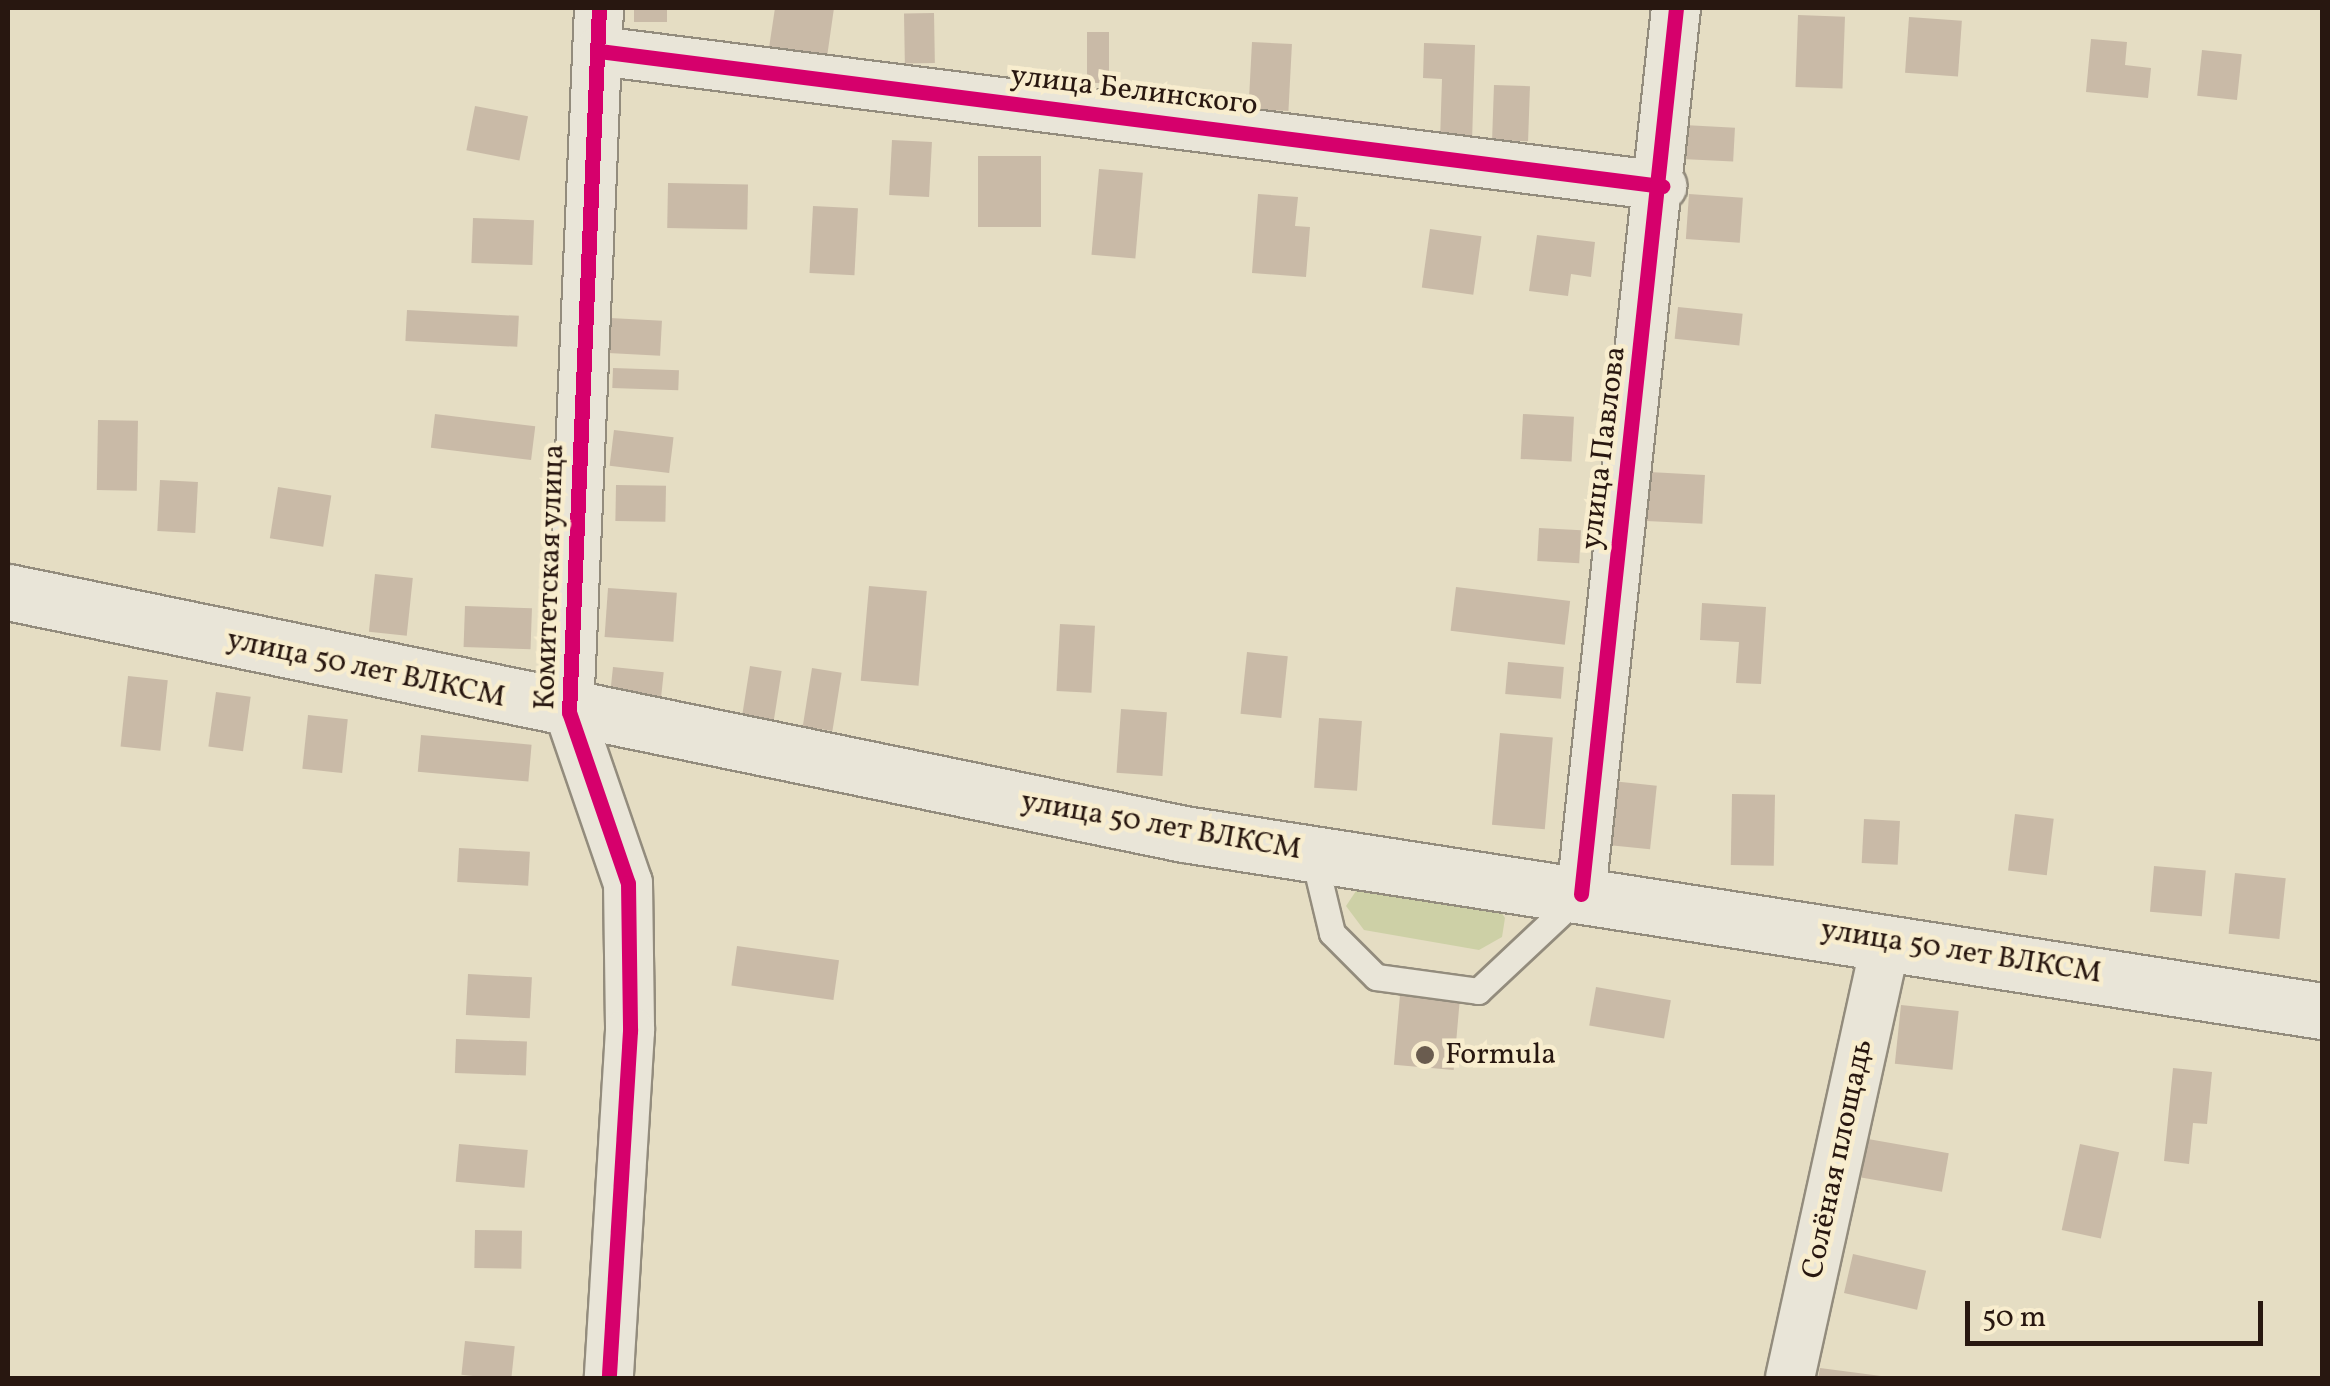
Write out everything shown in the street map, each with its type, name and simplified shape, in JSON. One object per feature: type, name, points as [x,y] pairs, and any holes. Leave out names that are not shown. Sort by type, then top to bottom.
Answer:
[{"type":"main road","name":"улица 50 лет ВЛКСМ","points":[[8,592],[569,712],[1314,854],[1886,940],[2322,1011]]},
{"type":"street","name":"улица Павлова","points":[[1581,894],[1662,186],[1676,8]]},
{"type":"street","name":"улица Белинского","points":[[599,29],[1662,186]]},
{"type":"street","name":"Комитетская улица","points":[[599,29],[569,712],[628,883],[630,1032],[609,1378]]},
{"type":"street","name":"Солёная площадь","points":[[1790,1378],[1886,940]]},
{"type":"lane","points":[[1314,854],[1332,933],[1376,977],[1478,991],[1581,894]]},
{"type":"green space","points":[[1364,879],[1494,901],[1505,918],[1502,937],[1479,950],[1364,930],[1346,906]]},
{"type":"building","points":[[634,8],[667,8],[667,22],[634,22]]},
{"type":"building","points":[[775,8],[834,8],[827,57],[769,48]]},
{"type":"building","points":[[934,13],[935,63],[905,64],[904,14]]},
{"type":"building","points":[[1798,15],[1845,17],[1842,89],[1795,87]]},
{"type":"building","points":[[1909,17],[1962,21],[1958,77],[1905,73]]},
{"type":"building","points":[[1087,32],[1109,32],[1109,83],[1087,83]]},
{"type":"building","points":[[2091,39],[2127,42],[2125,65],[2151,68],[2148,98],[2086,92]]},
{"type":"building","points":[[1252,42],[1292,44],[1288,111],[1248,109]]},
{"type":"building","points":[[1424,43],[1475,45],[1472,142],[1440,141],[1442,79],[1423,78]]},
{"type":"building","points":[[2202,50],[2242,54],[2237,100],[2197,96]]},
{"type":"building","points":[[1494,85],[1530,86],[1528,141],[1492,140]]},
{"type":"building","points":[[475,106],[528,116],[519,160],[466,150]]},
{"type":"building","points":[[1684,125],[1735,128],[1733,162],[1682,159]]},
{"type":"building","points":[[892,140],[932,142],[929,197],[889,195]]},
{"type":"building","points":[[978,156],[1041,156],[1041,227],[978,227]]},
{"type":"building","points":[[1099,169],[1143,173],[1135,259],[1092,255]]},
{"type":"building","points":[[668,183],[748,184],[747,229],[667,228]]},
{"type":"building","points":[[1258,194],[1298,197],[1295,226],[1310,227],[1306,277],[1252,273]]},
{"type":"building","points":[[1689,194],[1743,198],[1740,243],[1686,239]]},
{"type":"building","points":[[813,206],[858,208],[854,275],[809,273]]},
{"type":"building","points":[[473,218],[534,220],[532,265],[471,263]]},
{"type":"building","points":[[1430,229],[1481,236],[1473,295],[1422,287]]},
{"type":"building","points":[[1537,235],[1595,242],[1591,277],[1571,274],[1568,296],[1529,291]]},
{"type":"building","points":[[1678,307],[1743,314],[1739,346],[1675,339]]},
{"type":"building","points":[[407,310],[519,316],[517,347],[405,341]]},
{"type":"building","points":[[610,318],[662,321],[660,356],[608,353]]},
{"type":"building","points":[[613,368],[679,370],[678,390],[612,388]]},
{"type":"building","points":[[435,414],[535,426],[531,460],[431,448]]},
{"type":"building","points":[[1523,414],[1574,417],[1572,462],[1521,459]]},
{"type":"building","points":[[98,420],[138,421],[137,491],[97,490]]},
{"type":"building","points":[[614,430],[674,437],[669,473],[610,466]]},
{"type":"building","points":[[1649,472],[1705,475],[1702,524],[1646,521]]},
{"type":"building","points":[[160,480],[198,482],[195,533],[157,531]]},
{"type":"building","points":[[616,485],[666,486],[665,522],[615,521]]},
{"type":"building","points":[[278,487],[331,495],[323,547],[270,538]]},
{"type":"building","points":[[1539,528],[1581,530],[1579,563],[1537,561]]},
{"type":"building","points":[[375,574],[413,578],[407,636],[369,632]]},
{"type":"building","points":[[869,586],[927,591],[918,686],[861,681]]},
{"type":"building","points":[[1456,587],[1570,601],[1565,645],[1451,631]]},
{"type":"building","points":[[608,588],[677,593],[673,642],[605,637]]},
{"type":"building","points":[[1702,603],[1766,607],[1761,684],[1736,683],[1739,642],[1700,640]]},
{"type":"building","points":[[465,606],[532,608],[531,649],[464,647]]},
{"type":"building","points":[[1060,624],[1095,626],[1091,693],[1056,691]]},
{"type":"building","points":[[1247,652],[1288,656],[1281,718],[1241,714]]},
{"type":"building","points":[[1508,662],[1564,667],[1561,699],[1505,694]]},
{"type":"building","points":[[750,666],[782,671],[774,720],[742,715]]},
{"type":"building","points":[[613,667],[664,672],[661,699],[610,694]]},
{"type":"building","points":[[812,668],[842,673],[832,731],[803,726]]},
{"type":"building","points":[[128,676],[168,680],[160,751],[121,747]]},
{"type":"building","points":[[216,692],[251,697],[243,751],[208,746]]},
{"type":"building","points":[[1121,709],[1167,712],[1162,776],[1117,773]]},
{"type":"building","points":[[308,715],[348,719],[342,773],[302,769]]},
{"type":"building","points":[[1319,718],[1362,721],[1357,791],[1314,788]]},
{"type":"building","points":[[1500,733],[1553,738],[1545,829],[1492,825]]},
{"type":"building","points":[[421,735],[532,745],[528,782],[418,772]]},
{"type":"building","points":[[1612,781],[1657,786],[1650,849],[1605,845]]},
{"type":"building","points":[[1732,794],[1775,795],[1774,866],[1731,865]]},
{"type":"building","points":[[2015,814],[2054,819],[2047,875],[2008,871]]},
{"type":"building","points":[[1864,819],[1900,821],[1898,865],[1862,863]]},
{"type":"building","points":[[459,848],[530,852],[528,886],[457,882]]},
{"type":"building","points":[[2154,866],[2206,871],[2202,916],[2150,912]]},
{"type":"building","points":[[2235,873],[2286,878],[2279,939],[2229,934]]},
{"type":"building","points":[[737,946],[839,960],[833,1000],[731,986]]},
{"type":"building","points":[[1402,972],[1462,977],[1454,1070],[1394,1065]]},
{"type":"building","points":[[468,974],[532,977],[530,1018],[466,1015]]},
{"type":"building","points":[[1596,987],[1671,1000],[1664,1039],[1589,1025]]},
{"type":"building","points":[[1901,1005],[1959,1011],[1953,1070],[1895,1064]]},
{"type":"building","points":[[456,1039],[527,1041],[526,1075],[455,1073]]},
{"type":"building","points":[[2173,1068],[2212,1072],[2207,1124],[2193,1123],[2189,1164],[2164,1161]]},
{"type":"building","points":[[1868,1139],[1949,1153],[1942,1192],[1861,1177]]},
{"type":"building","points":[[459,1144],[528,1150],[524,1188],[456,1182]]},
{"type":"building","points":[[2080,1144],[2119,1152],[2101,1238],[2062,1230]]},
{"type":"building","points":[[475,1230],[522,1231],[521,1269],[474,1268]]},
{"type":"building","points":[[1853,1254],[1926,1271],[1917,1310],[1844,1293]]},
{"type":"building","points":[[465,1341],[515,1346],[511,1378],[461,1375]]},
{"type":"building","points":[[1820,1368],[1881,1376],[1881,1378],[1818,1378]]},
{"type":"cycle path","points":[[599,8],[569,712],[628,883],[630,1031],[609,1378]]},
{"type":"cycle path","points":[[1581,894],[1676,8]]},
{"type":"cycle path","points":[[599,51],[1662,186]]},
{"type":"place","name":"Formula","points":[[1425,1055]]}]
